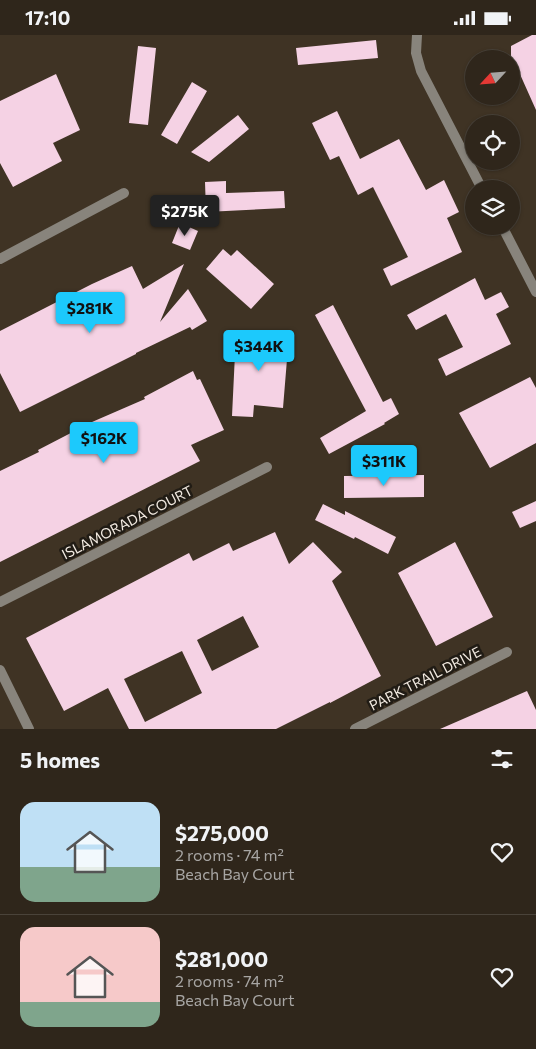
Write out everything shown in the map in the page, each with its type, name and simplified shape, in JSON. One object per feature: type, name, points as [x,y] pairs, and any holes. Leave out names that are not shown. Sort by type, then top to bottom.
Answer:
[{"type":"street","points":[[417,35],[416,53],[421,71],[477,180]]},
{"type":"street","points":[[0,259],[124,193]]},
{"type":"street","points":[[507,235],[536,292]]},
{"type":"street","name":"ISLAMORADA COURT","points":[[0,601],[267,467]]},
{"type":"street","name":"PARK TRAIL DRIVE","points":[[355,729],[507,652]]},
{"type":"street","points":[[0,669],[29,729]]},
{"type":"building","points":[[532,35],[536,35],[536,110],[520,74],[520,50],[511,50],[511,46]]},
{"type":"building","points":[[376,40],[378,58],[298,65],[296,48]]},
{"type":"building","points":[[138,46],[156,48],[148,125],[129,123]]},
{"type":"building","points":[[56,74],[80,130],[53,143],[62,161],[13,187],[0,163],[0,101]]},
{"type":"building","points":[[192,82],[207,91],[177,144],[161,135]]},
{"type":"building","points":[[337,111],[360,159],[399,139],[426,190],[444,180],[459,212],[447,218],[462,252],[391,286],[383,269],[408,257],[373,187],[358,195],[339,156],[330,160],[312,123]]},
{"type":"building","points":[[238,115],[249,129],[209,162],[191,152]]},
{"type":"building","points":[[226,181],[226,193],[284,191],[285,208],[206,212],[205,182]]},
{"type":"building","points":[[180,223],[198,231],[190,250],[172,243]]},
{"type":"building","points":[[223,249],[231,256],[237,250],[274,284],[251,309],[206,269]]},
{"type":"building","points":[[184,264],[160,322],[188,289],[207,321],[192,330],[190,327],[136,353],[20,412],[0,373],[0,331],[92,284],[132,266],[143,289]]},
{"type":"building","points":[[475,278],[485,300],[501,292],[509,307],[496,314],[511,344],[446,376],[438,359],[463,347],[446,314],[416,330],[407,315]]},
{"type":"building","points":[[333,305],[383,402],[391,398],[399,414],[385,424],[329,454],[320,438],[366,411],[315,315]]},
{"type":"building","points":[[236,333],[289,335],[283,408],[254,405],[253,417],[232,416]]},
{"type":"building","points":[[193,371],[197,380],[200,379],[224,430],[191,445],[200,461],[0,562],[0,471],[39,452],[38,450],[92,422],[145,399],[144,397]]},
{"type":"building","points":[[530,377],[536,388],[536,443],[490,468],[459,413]]},
{"type":"building","points":[[424,475],[424,497],[344,498],[344,476]]},
{"type":"building","points":[[536,501],[536,521],[520,528],[512,512]]},
{"type":"building","points":[[323,504],[345,515],[345,511],[396,537],[388,554],[315,520]]},
{"type":"building","points":[[275,532],[289,564],[313,542],[342,572],[332,581],[381,676],[276,729],[129,729],[108,688],[64,711],[26,638],[189,553],[193,561],[229,543],[233,551]],"holes":[[[243,616],[259,647],[212,671],[197,640]],[[182,651],[202,693],[145,722],[124,679]]]},
{"type":"building","points":[[455,542],[493,617],[436,646],[398,573]]},
{"type":"building","points":[[527,691],[536,710],[536,729],[440,729]]}]
